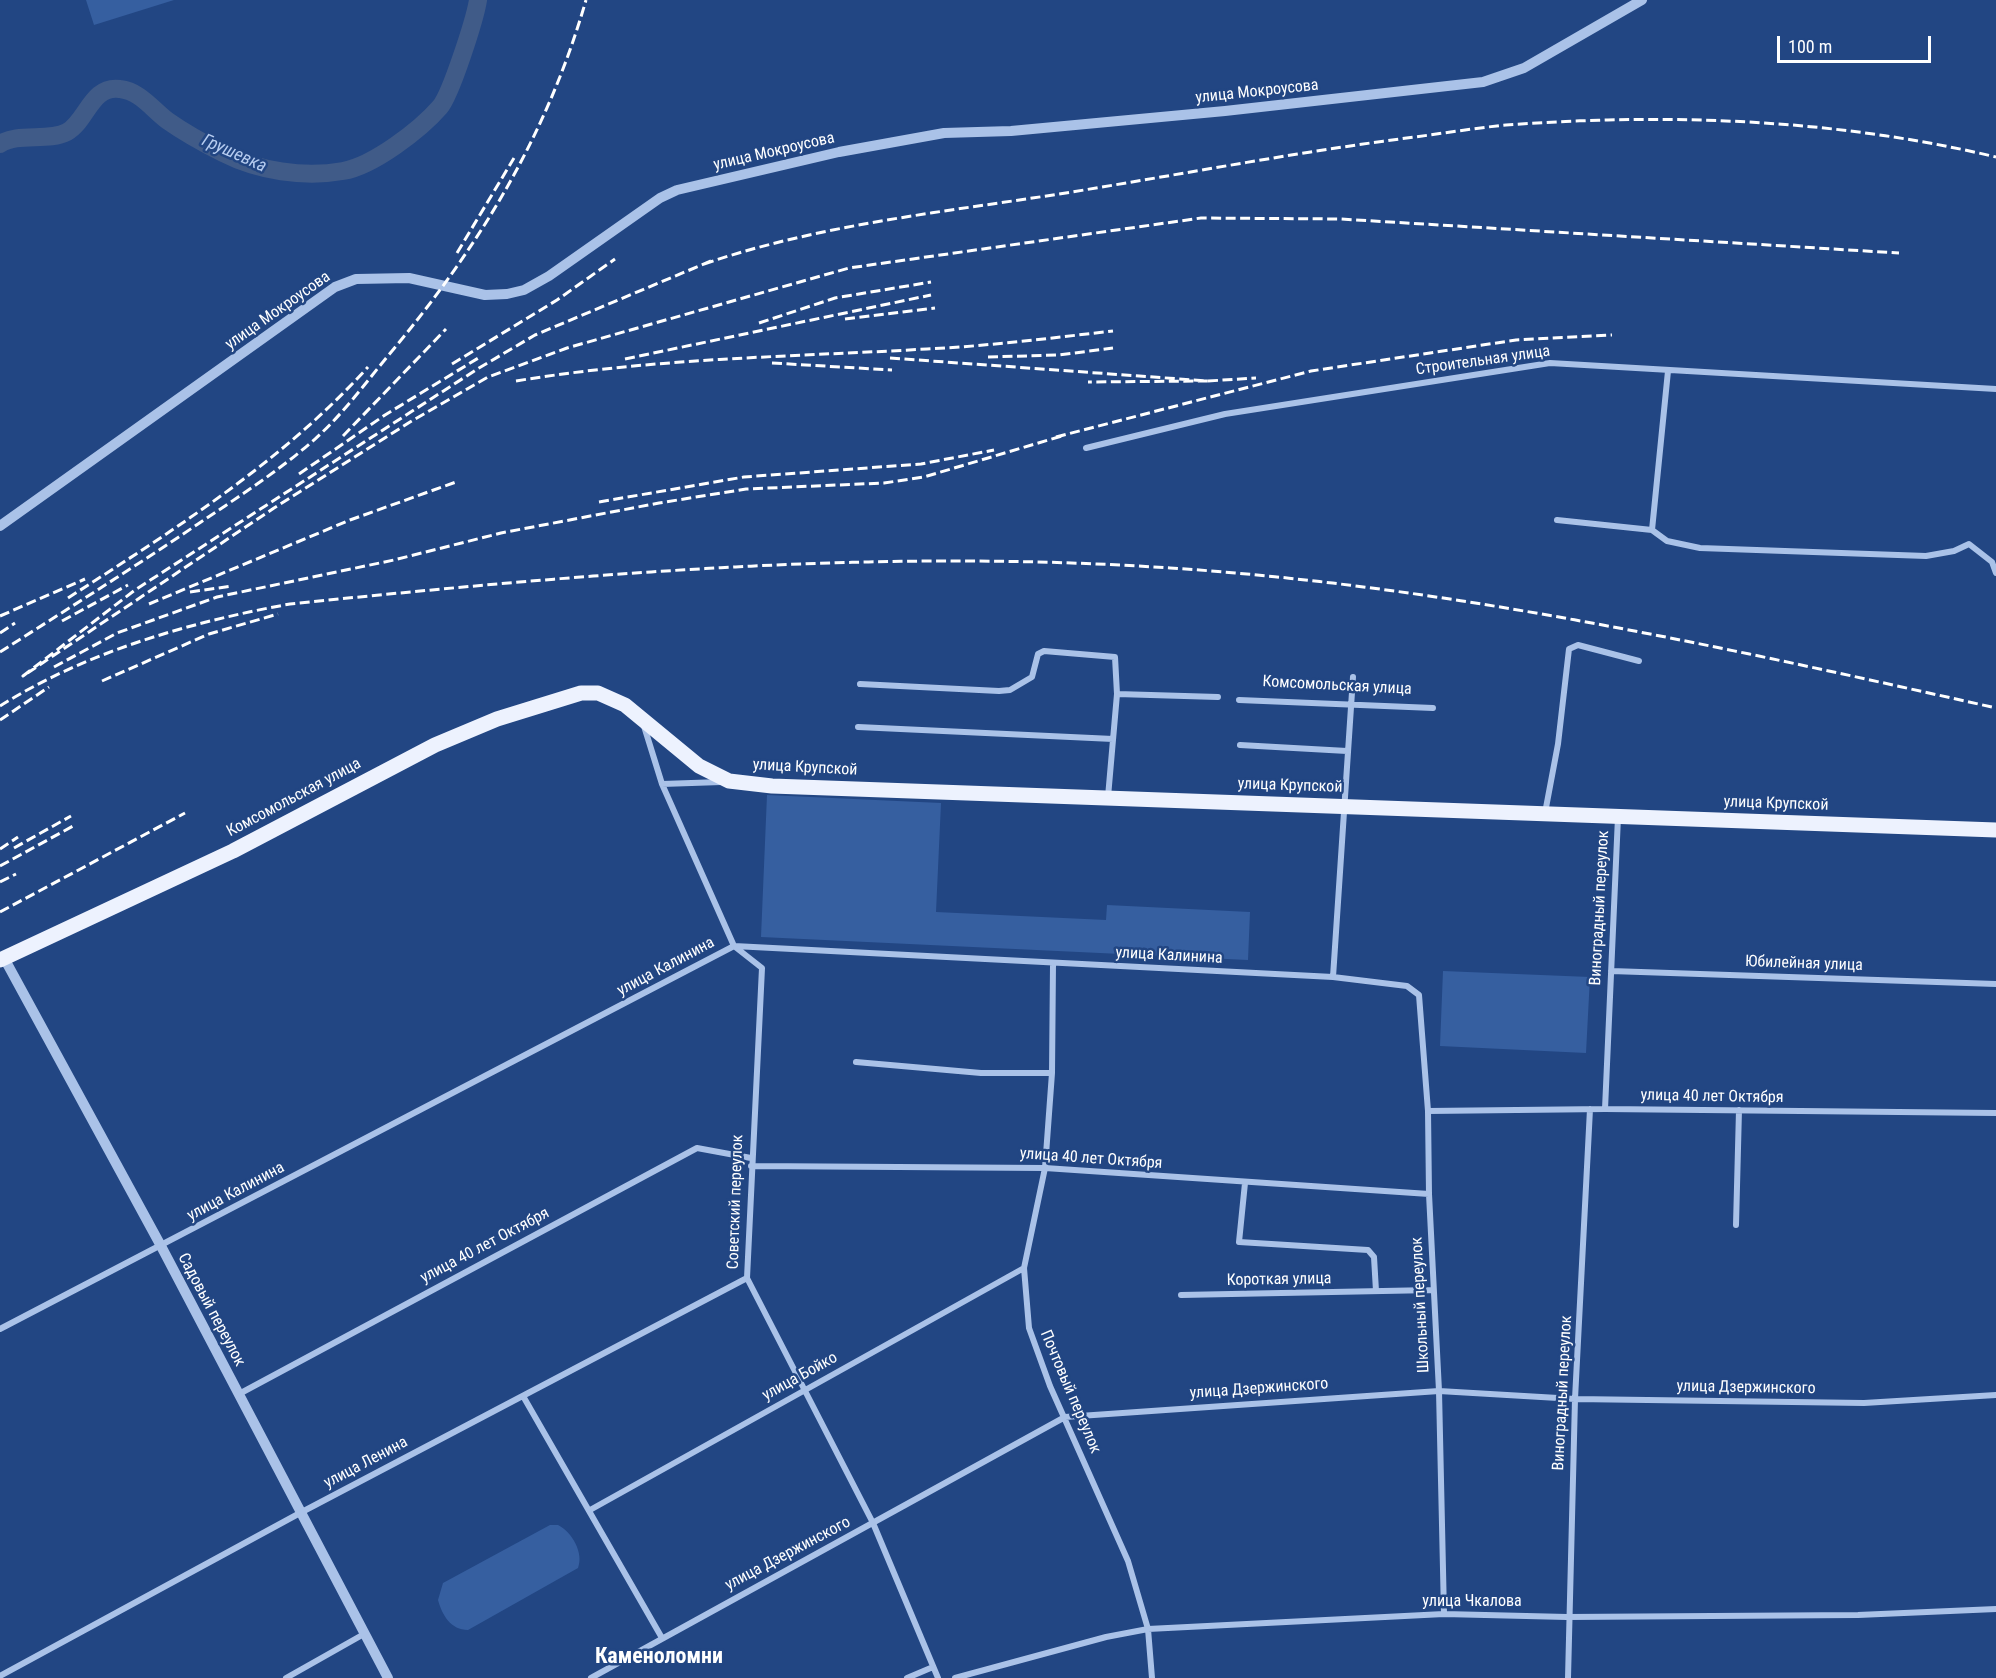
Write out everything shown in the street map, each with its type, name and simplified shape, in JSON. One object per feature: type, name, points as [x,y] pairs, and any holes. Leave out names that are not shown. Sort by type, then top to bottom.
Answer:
[{"type":"main road","name":"Комсомольская улица","points":[[2,959],[233,851],[435,744],[497,719],[581,693],[598,693],[611,698]]},
{"type":"main road","name":"улица Крупской","points":[[611,698],[641,716],[699,766],[729,781],[772,786],[1996,830]]},
{"type":"street","name":"улица Мокроусова","points":[[0,526],[335,287],[356,279],[409,278],[486,295],[507,294],[524,290],[549,276],[660,198],[677,190],[839,152],[944,133],[1011,131],[1225,111],[1483,82],[1524,68],[1642,0]]},
{"type":"street","name":"Строительная улица","points":[[1086,448],[1225,414],[1550,363],[1996,389]]},
{"type":"street","points":[[1652,530],[1668,371]]},
{"type":"street","points":[[1557,520],[1652,530],[1666,541],[1700,548],[1926,556],[1970,544],[1992,562],[1996,573]]},
{"type":"street","points":[[1545,814],[1558,744],[1569,649],[1578,645],[1640,661]]},
{"type":"street","points":[[860,684],[1010,690],[1032,677],[1038,654],[1044,651],[1115,657],[1117,694],[1108,797]]},
{"type":"street","points":[[1333,977],[1353,677]]},
{"type":"street","points":[[1117,694],[1218,697]]},
{"type":"street","name":"Комсомольская улица","points":[[1239,700],[1432,708]]},
{"type":"street","name":"Советский переулок","points":[[641,716],[662,784],[734,946],[762,968],[751,1158],[747,1278],[873,1523],[938,1678]]},
{"type":"street","points":[[858,728],[1113,739]]},
{"type":"street","points":[[1240,745],[1347,751]]},
{"type":"street","points":[[662,784],[729,781]]},
{"type":"street","name":"Виноградный переулок","points":[[1605,1109],[1618,817]]},
{"type":"street","name":"улица Калинина","points":[[0,1329],[734,946],[1333,977],[1407,986],[1419,995]]},
{"type":"street","name":"Садовый переулок","points":[[2,959],[161,1246],[388,1678]]},
{"type":"street","name":"Почтовый переулок","points":[[1053,964],[1052,1073],[1045,1168],[1024,1268],[1029,1328],[1050,1386],[1128,1561],[1148,1629],[1152,1678]]},
{"type":"street","name":"Юбилейная улица","points":[[1611,970],[1996,984]]},
{"type":"street","name":"Школьный переулок","points":[[1419,995],[1428,1111],[1429,1194],[1439,1390],[1444,1614]]},
{"type":"street","points":[[856,1062],[981,1074],[1052,1073]]},
{"type":"street","name":"Виноградный переулок","points":[[1568,1678],[1567,1617],[1575,1399],[1590,1109]]},
{"type":"street","name":"улица 40 лет Октября","points":[[1428,1111],[1605,1109],[1996,1113]]},
{"type":"street","points":[[1736,1225],[1739,1110]]},
{"type":"street","name":"улица 40 лет Октября","points":[[238,1394],[697,1148],[751,1158]]},
{"type":"street","name":"улица 40 лет Октября","points":[[751,1166],[1045,1168],[1429,1194]]},
{"type":"street","name":"Короткая улица","points":[[1245,1183],[1239,1242],[1368,1250],[1374,1257],[1376,1291]]},
{"type":"street","name":"улица Бойко","points":[[590,1510],[1024,1268]]},
{"type":"street","name":"улица Ленина","points":[[0,1676],[300,1513],[747,1278]]},
{"type":"street","name":"Короткая улица","points":[[1182,1295],[1433,1290]]},
{"type":"street","name":"улица Дзержинского","points":[[591,1678],[1065,1417],[1439,1390],[1575,1399],[1864,1403],[1996,1395]]},
{"type":"street","points":[[523,1396],[662,1638]]},
{"type":"street","name":"улица Чкалова","points":[[955,1678],[1106,1637],[1148,1629],[1444,1614],[1567,1617],[1858,1615],[1996,1609]]},
{"type":"street","points":[[286,1678],[364,1634]]},
{"type":"street","points":[[907,1678],[933,1667]]},
{"type":"shaded area","points":[[86,0],[174,0],[94,25]]},
{"type":"shaded area","points":[[767,795],[941,803],[936,912],[1106,920],[1107,905],[1250,912],[1248,960],[761,937]]},
{"type":"shaded area","points":[[1443,971],[1590,977],[1586,1053],[1440,1046]]},
{"type":"shaded area","points":[[550,1525],[563,1528],[576,1544],[579,1556],[578,1568],[468,1630],[448,1621],[438,1600],[443,1583]]},
{"type":"waterway","name":"Грушевка","points":[[0,144],[15,138],[51,136],[67,132],[74,127],[102,92],[120,89],[134,93],[168,121],[195,138],[223,153],[251,164],[282,171],[313,174],[355,168],[395,146],[421,126],[440,107],[462,56],[478,0]]},
{"type":"railway","points":[[0,652],[149,557],[258,483],[315,439],[344,410],[451,275],[506,189],[551,98],[586,0]]},
{"type":"railway","points":[[704,264],[797,238],[892,219],[1332,149],[1506,125],[1629,120],[1752,122],[1875,134],[1996,157]]},
{"type":"railway","points":[[457,253],[514,158]]},
{"type":"railway","points":[[711,261],[535,335],[479,368],[135,590],[23,676],[274,508],[410,422],[488,377],[567,348],[849,268],[1201,218],[1341,219],[1899,253]]},
{"type":"railway","points":[[452,364],[557,300],[615,259]]},
{"type":"railway","points":[[759,323],[835,298],[931,282]]},
{"type":"railway","points":[[625,359],[931,295]]},
{"type":"railway","points":[[845,319],[935,308]]},
{"type":"railway","points":[[343,436],[446,329]]},
{"type":"railway","points":[[516,381],[619,367],[950,348],[1113,331]]},
{"type":"railway","points":[[1056,437],[1311,371],[1516,340],[1612,335]]},
{"type":"railway","points":[[988,357],[1059,355],[1113,348]]},
{"type":"railway","points":[[299,474],[385,415],[480,357]]},
{"type":"railway","points":[[890,358],[1208,381],[1088,382]]},
{"type":"railway","points":[[772,363],[892,370]]},
{"type":"railway","points":[[68,598],[187,520],[263,464],[335,401],[368,367]]},
{"type":"railway","points":[[1208,381],[1256,378]]},
{"type":"railway","points":[[54,667],[117,633],[217,597],[394,560],[501,533],[659,503],[746,489],[884,483],[924,477],[1062,436]]},
{"type":"railway","points":[[599,502],[744,477],[921,464],[994,450]]},
{"type":"railway","points":[[149,604],[350,520],[456,482]]},
{"type":"railway","points":[[0,706],[33,687],[103,655],[177,630],[290,604],[619,574],[729,567],[950,561],[1170,568],[1379,589],[1586,622],[1791,663],[1996,708]]},
{"type":"railway","points":[[0,616],[85,579]]},
{"type":"railway","points":[[62,621],[128,585]]},
{"type":"railway","points":[[190,592],[232,586]]},
{"type":"railway","points":[[102,681],[209,634],[278,614]]},
{"type":"railway","points":[[0,633],[15,623]]},
{"type":"railway","points":[[0,720],[49,687]]},
{"type":"railway","points":[[0,912],[185,813]]},
{"type":"railway","points":[[14,848],[71,816]]},
{"type":"railway","points":[[0,866],[75,825]]},
{"type":"railway","points":[[0,849],[18,837]]},
{"type":"railway","points":[[0,882],[16,874]]},
{"type":"district","name":"Каменоломни","points":[[659,1657]]}]
